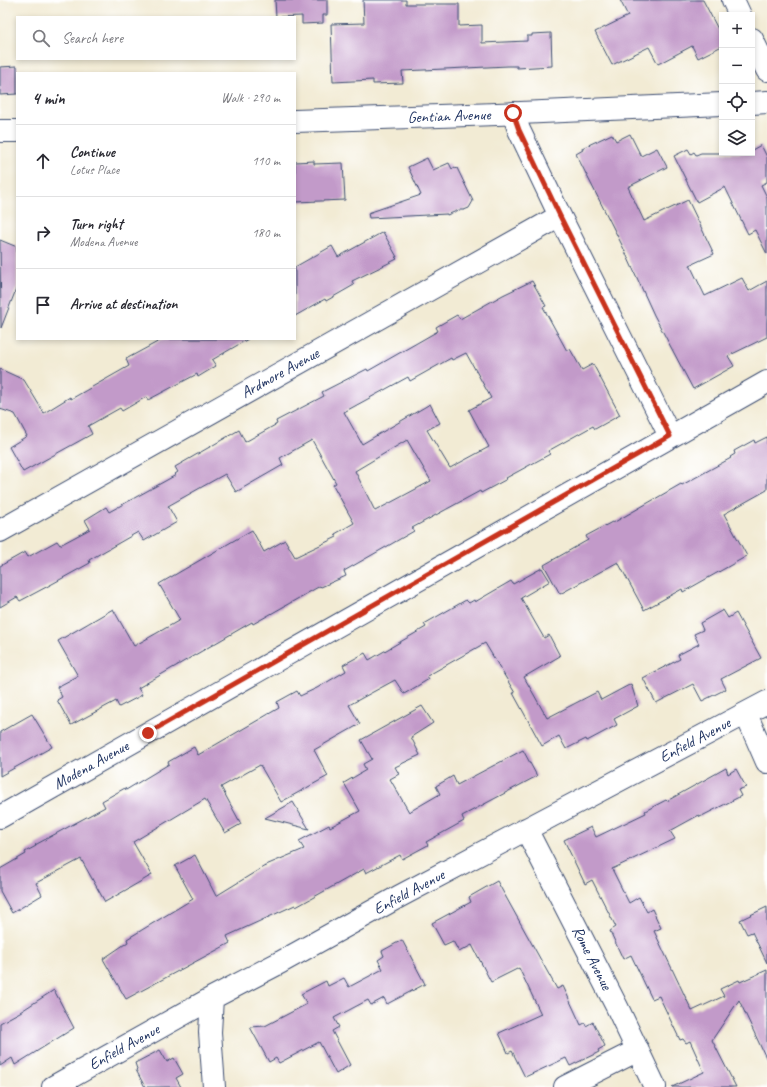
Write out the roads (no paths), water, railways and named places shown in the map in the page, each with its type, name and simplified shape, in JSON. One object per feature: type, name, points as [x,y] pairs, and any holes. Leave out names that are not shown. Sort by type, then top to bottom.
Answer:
[{"type":"street","points":[[733,0],[739,12]]},
{"type":"street","points":[[755,45],[767,70]]},
{"type":"street","points":[[755,103],[767,102]]},
{"type":"street","name":"Gentian Avenue","points":[[296,121],[719,104]]},
{"type":"street","points":[[513,113],[519,130],[560,216],[670,436]]},
{"type":"street","points":[[0,131],[16,130]]},
{"type":"street","name":"Ardmore Avenue","points":[[0,531],[560,216]]},
{"type":"street","name":"Modena Avenue","points":[[0,816],[767,382]]},
{"type":"street","name":"Enfield Avenue","points":[[53,1087],[212,998],[281,962],[400,896],[767,702]]},
{"type":"street","points":[[746,714],[767,762]]},
{"type":"street","name":"Rome Avenue","points":[[526,829],[617,1007],[655,1087]]},
{"type":"street","points":[[212,998],[210,1032],[214,1087]]},
{"type":"street","points":[[565,1087],[638,1050]]}]
